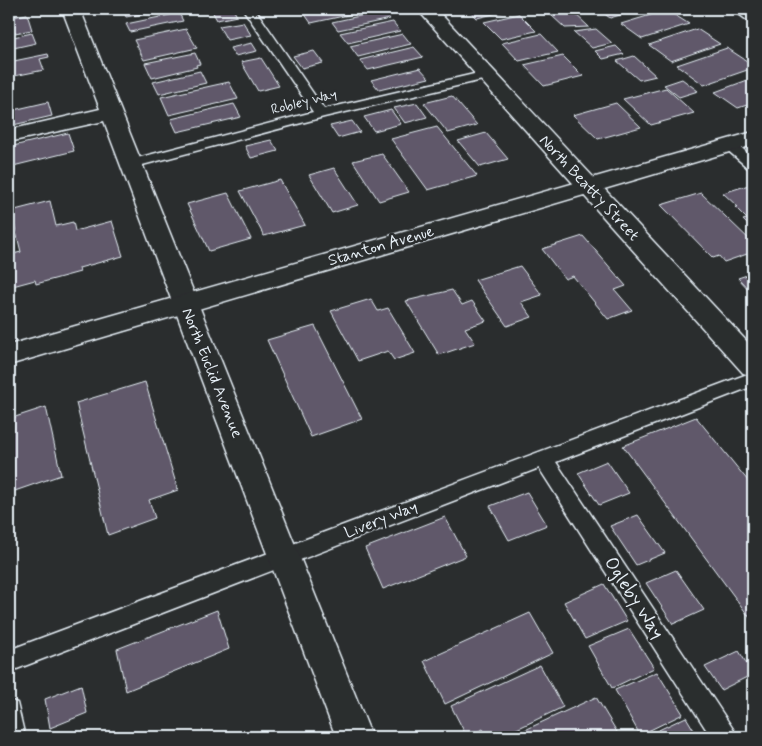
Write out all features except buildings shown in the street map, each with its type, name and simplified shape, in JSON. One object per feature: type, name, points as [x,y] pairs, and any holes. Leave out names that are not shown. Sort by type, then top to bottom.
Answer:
[{"type":"street","name":"North Euclid Avenue","points":[[71,9],[184,304],[354,737]]},
{"type":"street","name":"North Beatty Street","points":[[426,9],[753,366]]},
{"type":"street","points":[[741,9],[753,16]]},
{"type":"street","points":[[9,136],[111,112]]},
{"type":"street","name":"Stanton Avenue","points":[[9,355],[753,138]]},
{"type":"lane","points":[[249,9],[321,114]]},
{"type":"lane","name":"Robley Way","points":[[131,164],[321,114],[487,75]]},
{"type":"lane","points":[[730,145],[753,166]]},
{"type":"lane","name":"Livery Way","points":[[9,660],[753,379]]},
{"type":"lane","name":"Ogleby Way","points":[[543,458],[725,737]]},
{"type":"lane","points":[[9,711],[13,737]]}]
